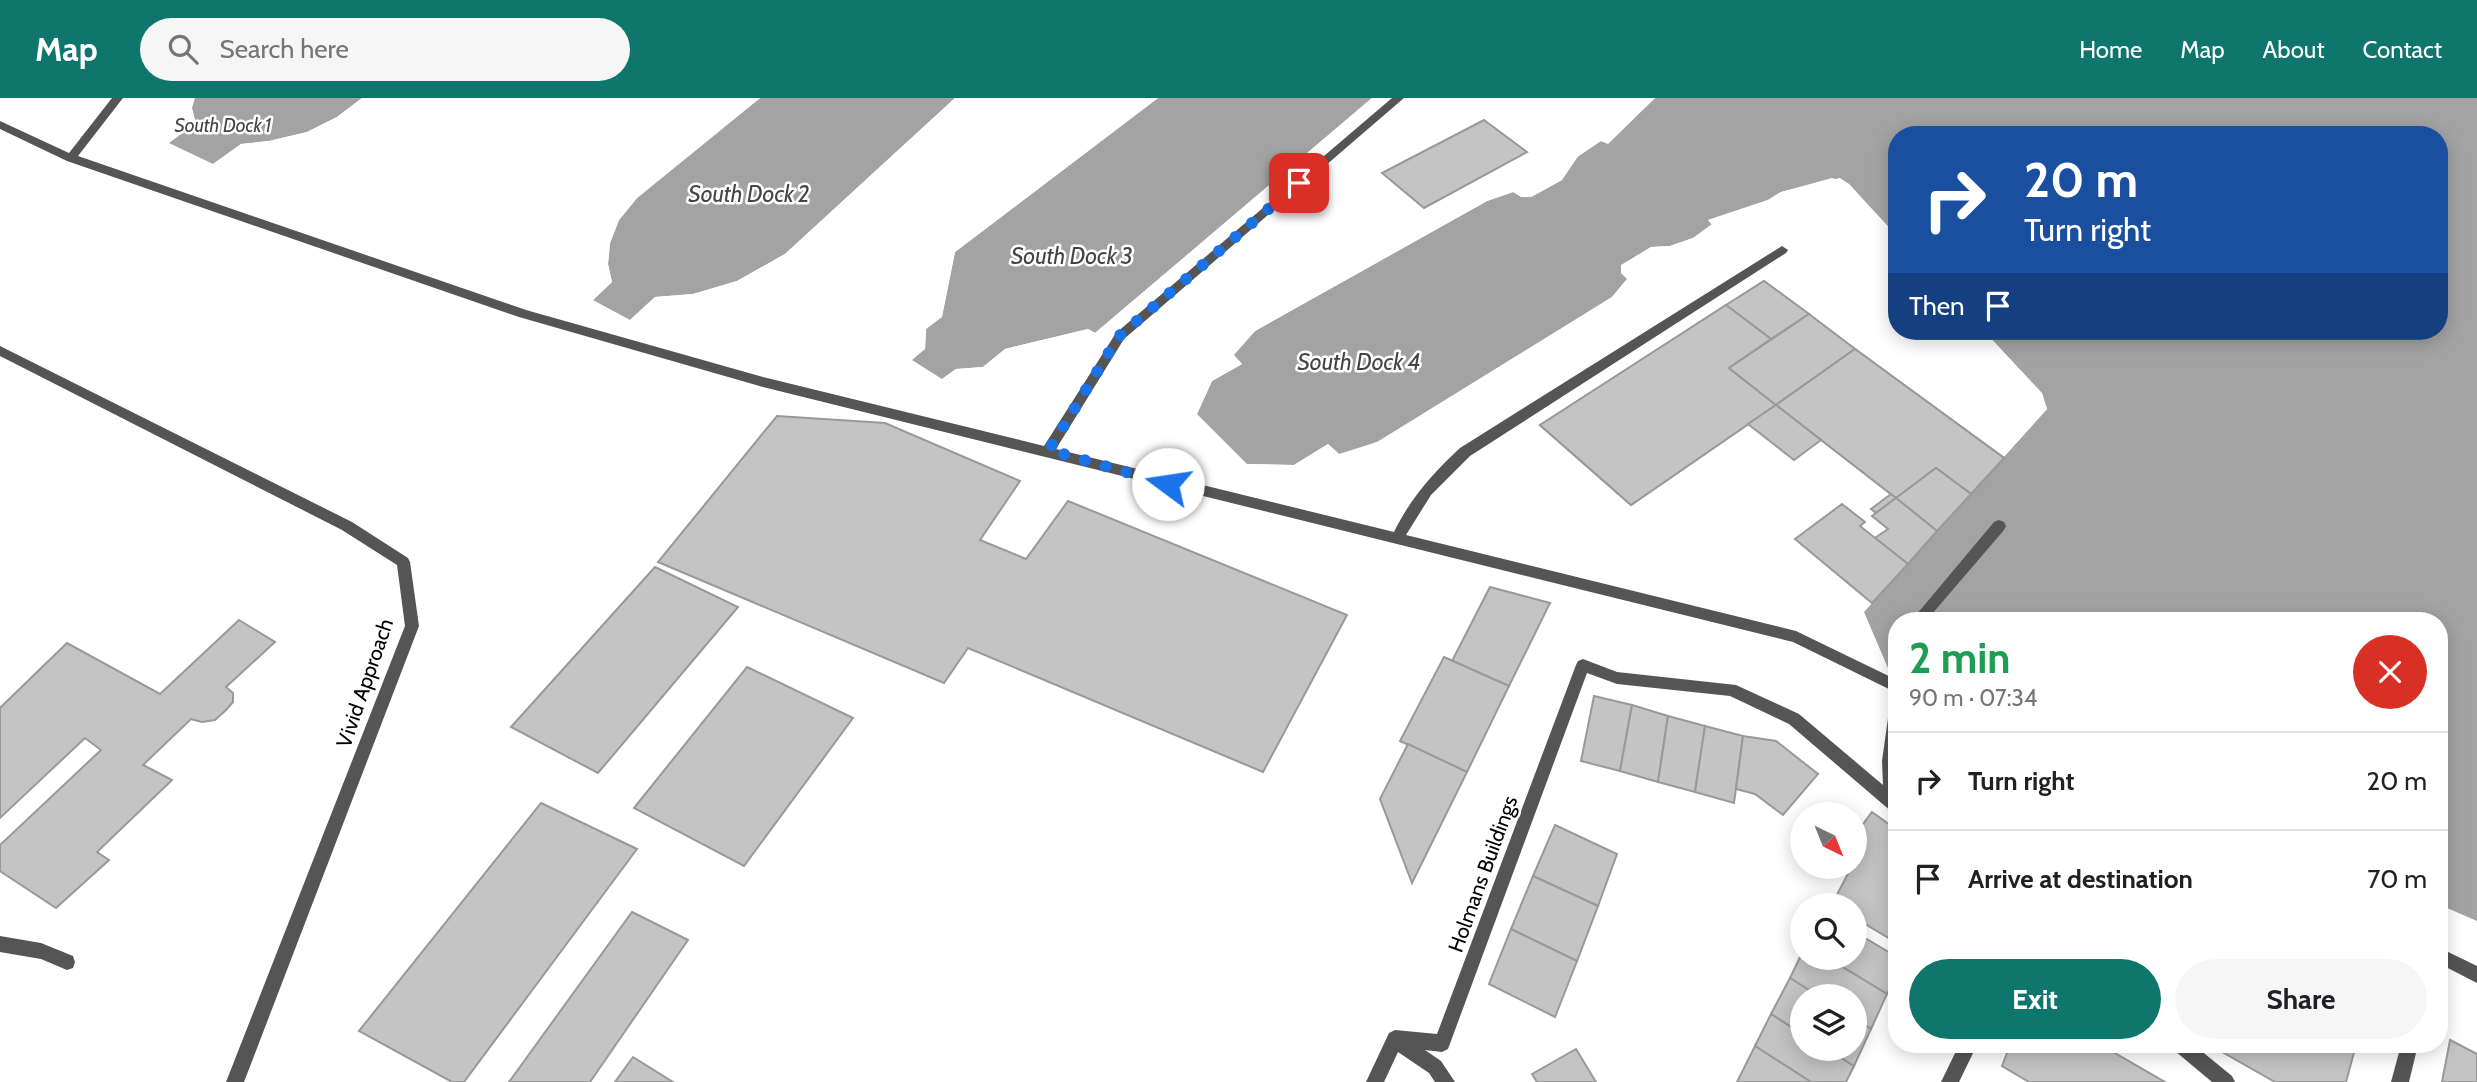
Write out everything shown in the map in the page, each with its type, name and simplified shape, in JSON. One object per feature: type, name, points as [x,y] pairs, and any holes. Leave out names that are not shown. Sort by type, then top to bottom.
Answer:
[{"type":"street","points":[[71,158],[118,98]]},
{"type":"street","points":[[1049,450],[1119,336],[1399,98]]},
{"type":"street","points":[[0,125],[71,158],[523,314],[763,382],[1049,450],[1143,478],[1796,637],[1888,683]]},
{"type":"street","points":[[1398,538],[1411,508],[1465,452],[1782,250]]},
{"type":"street","name":"Vivid Approach","points":[[0,351],[347,526],[403,562],[412,626],[235,1082]]},
{"type":"street","points":[[1926,612],[1999,526]]},
{"type":"street","name":"Holmans Buildings","points":[[1395,1039],[1442,1043],[1583,665],[1617,678],[1731,690],[1794,719],[1888,799]]},
{"type":"street","points":[[0,944],[41,951],[67,962]]},
{"type":"street","points":[[2448,960],[2477,975]]},
{"type":"street","points":[[1375,1082],[1395,1039],[1435,1067],[1446,1082]]},
{"type":"street","points":[[1950,1082],[1964,1053]]},
{"type":"street","points":[[2191,1053],[2226,1082]]},
{"type":"street","points":[[2400,1082],[2407,1053]]},
{"type":"water","name":"South Dock 1","points":[[195,98],[362,98],[337,117],[307,132],[241,144],[213,164],[169,143],[196,123],[192,108]]},
{"type":"water","name":"South Dock 2","points":[[760,98],[955,98],[785,254],[737,281],[693,294],[655,297],[630,320],[593,300],[612,282],[608,264],[610,243],[619,220],[637,198]]},
{"type":"water","name":"South Dock 3","points":[[1158,98],[1372,98],[1095,333],[1088,329],[1005,349],[983,367],[956,369],[942,379],[912,360],[925,349],[926,329],[942,316],[955,252]]},
{"type":"water","name":"South Dock 4","points":[[1655,98],[2477,98],[2477,921],[2448,908],[2448,612],[1888,612],[1888,668],[1864,612],[2047,409],[2042,394],[1992,340],[2448,340],[2448,126],[1888,126],[1888,226],[1849,184],[1840,178],[1781,192],[1768,200],[1708,220],[1712,224],[1693,238],[1670,246],[1651,247],[1622,265],[1628,278],[1612,297],[1392,435],[1362,449],[1339,454],[1328,444],[1294,465],[1247,464],[1197,414],[1212,381],[1242,364],[1233,355],[1255,331],[1487,201],[1513,192],[1531,197],[1562,180],[1573,160],[1601,141],[1608,143]]},
{"type":"pier","points":[[362,98],[366,98],[339,120],[308,135],[269,145],[243,147],[217,165],[213,164],[241,144],[307,132],[337,117]]},
{"type":"pier","points":[[754,98],[760,98],[637,198],[619,220],[610,243],[608,264],[612,282],[593,300],[589,299],[609,281],[604,264],[606,242],[616,217],[635,195]]},
{"type":"pier","points":[[955,98],[959,98],[787,256],[739,285],[693,297],[657,300],[634,321],[630,320],[655,297],[693,294],[737,281],[785,254]]},
{"type":"pier","points":[[1152,98],[1158,98],[955,252],[942,317],[926,329],[925,349],[908,360],[922,347],[923,327],[939,315],[953,249]]},
{"type":"pier","points":[[1375,98],[1374,101],[1097,336],[1088,333],[1007,353],[984,370],[957,372],[947,380],[942,379],[956,369],[983,367],[1005,349],[1088,329],[1095,333]]},
{"type":"pier","points":[[1650,98],[1655,98],[1608,144],[1601,141],[1581,152],[1562,180],[1531,197],[1521,197],[1513,192],[1487,201],[1255,331],[1234,355],[1242,364],[1212,381],[1197,414],[1193,414],[1209,379],[1237,363],[1230,354],[1253,328],[1485,197],[1513,188],[1530,194],[1559,177],[1579,149],[1600,137],[1607,139]]},
{"type":"pier","points":[[1832,178],[1849,184],[1888,231],[1839,182],[1783,195],[1769,204],[1714,221],[1715,227],[1694,242],[1652,250],[1625,267],[1631,279],[1614,300],[1379,445],[1339,457],[1328,448],[1295,469],[1260,468],[1247,464],[1294,465],[1328,444],[1339,454],[1377,442],[1612,297],[1627,279],[1621,273],[1621,265],[1651,247],[1670,246],[1693,238],[1712,225],[1708,220],[1768,200],[1781,192]]},
{"type":"pier","points":[[1988,340],[1992,340],[2042,393],[2047,409],[1861,615],[1861,609],[2044,408],[2042,399]]},
{"type":"building","points":[[1484,120],[1527,152],[1424,208],[1382,173]]},
{"type":"building","points":[[1764,281],[2004,458],[1971,494],[1936,468],[1896,498],[1776,405],[1631,505],[1540,425]]},
{"type":"building","points":[[1764,281],[1809,314],[1771,339],[1726,305]]},
{"type":"building","points":[[1726,305],[1771,339],[1729,368],[1776,405],[1631,505],[1540,425]]},
{"type":"building","points":[[1809,314],[1855,349],[1776,405],[1729,368]]},
{"type":"building","points":[[1855,349],[2004,458],[1971,494],[1936,468],[1896,498],[1776,405]]},
{"type":"building","points":[[1776,405],[1821,440],[1794,460],[1748,424]]},
{"type":"building","points":[[777,416],[885,423],[1020,481],[980,540],[1026,559],[1068,501],[1347,615],[1263,772],[968,648],[944,683],[658,562]]},
{"type":"building","points":[[1936,468],[1971,494],[1937,531],[1896,498]]},
{"type":"building","points":[[1891,494],[1896,498],[1876,513],[1871,509]]},
{"type":"building","points":[[1896,498],[1937,531],[1908,564],[1875,538],[1888,529],[1872,516]]},
{"type":"building","points":[[1842,504],[1865,522],[1860,526],[1908,564],[1872,603],[1795,539]]},
{"type":"building","points":[[655,567],[738,607],[598,773],[511,727]]},
{"type":"building","points":[[1490,587],[1550,603],[1509,686],[1452,661]]},
{"type":"building","points":[[239,620],[275,642],[226,687],[233,693],[233,702],[226,710],[215,720],[202,722],[191,719],[143,765],[172,780],[97,852],[109,860],[56,908],[0,871],[0,845],[101,750],[85,738],[0,818],[0,708],[67,643],[160,694]]},
{"type":"building","points":[[1444,657],[1509,686],[1467,772],[1400,741]]},
{"type":"building","points":[[747,667],[853,718],[744,866],[634,808]]},
{"type":"building","points":[[1594,696],[1632,705],[1620,771],[1581,761]]},
{"type":"building","points":[[1632,705],[1668,716],[1658,782],[1620,771]]},
{"type":"building","points":[[1668,716],[1705,726],[1695,792],[1658,782]]},
{"type":"building","points":[[1705,726],[1743,736],[1734,803],[1695,792]]},
{"type":"building","points":[[1743,736],[1776,741],[1818,774],[1794,802],[1790,802],[1790,807],[1783,815],[1755,794],[1736,789]]},
{"type":"building","points":[[1408,744],[1467,772],[1412,883],[1380,799]]},
{"type":"building","points":[[541,803],[637,849],[464,1082],[452,1082],[359,1031]]},
{"type":"building","points":[[1872,812],[1888,824],[1888,938],[1867,925],[1867,893],[1838,893],[1845,879],[1867,879],[1867,819]]},
{"type":"building","points":[[1555,825],[1617,854],[1598,906],[1533,876]]},
{"type":"building","points":[[1533,876],[1598,906],[1577,961],[1511,929]]},
{"type":"building","points":[[632,912],[688,940],[590,1082],[509,1082]]},
{"type":"building","points":[[1511,929],[1577,961],[1555,1017],[1489,984]]},
{"type":"building","points":[[1867,939],[1888,952],[1887,994],[1847,970],[1867,970]]},
{"type":"building","points":[[1794,970],[1847,970],[1887,994],[1871,1029],[1867,1026],[1867,984],[1799,984],[1790,978]]},
{"type":"building","points":[[1790,978],[1799,984],[1790,984],[1790,1026],[1771,1014]]},
{"type":"building","points":[[1771,1014],[1790,1026],[1790,1061],[1846,1061],[1854,1066],[1846,1082],[1811,1082],[1755,1046]]},
{"type":"building","points":[[2450,1040],[2477,1054],[2477,1082],[2442,1082]]},
{"type":"building","points":[[1755,1046],[1811,1082],[1737,1082]]},
{"type":"building","points":[[1576,1049],[1596,1082],[1537,1082],[1532,1074]]},
{"type":"building","points":[[2007,1053],[2115,1053],[2165,1082],[2029,1082],[2002,1066]]},
{"type":"building","points":[[2224,1053],[2354,1053],[2346,1082],[2275,1082]]},
{"type":"building","points":[[633,1057],[673,1082],[615,1082]]},
{"type":"route","points":[[1168,484],[1049,450],[1119,336],[1299,183]]}]
